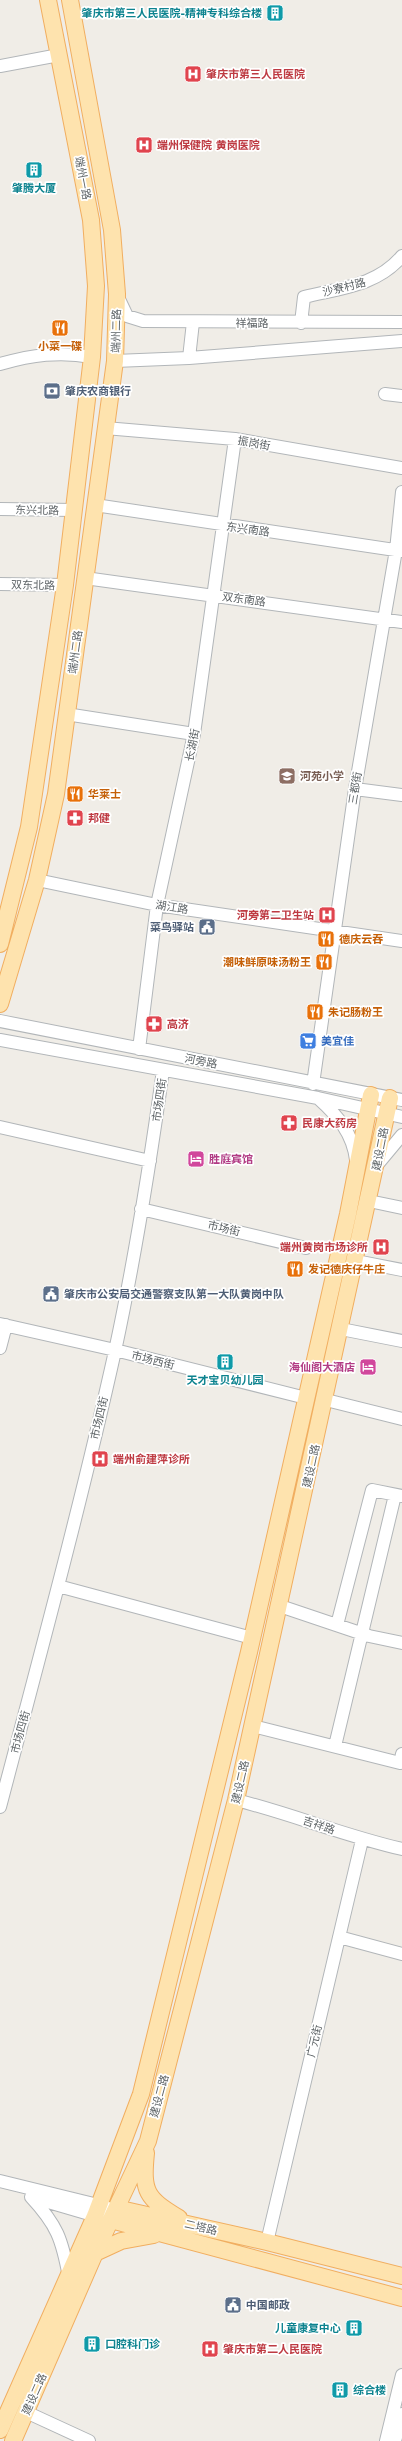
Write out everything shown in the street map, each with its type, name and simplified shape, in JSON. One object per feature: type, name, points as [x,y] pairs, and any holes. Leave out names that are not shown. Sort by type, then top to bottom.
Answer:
[{"type":"main road","name":"端州一路","points":[[48,0],[91,220],[96,286],[92,357]]},
{"type":"main road","name":"端州一路","points":[[70,0],[112,230],[117,294]]},
{"type":"main road","name":"端州二路","points":[[2,994],[37,880],[56,794],[105,428],[116,361],[117,294]]},
{"type":"main road","name":"端州二路","points":[[0,944],[29,827],[65,585],[92,357]]},
{"type":"main road","name":"建设二路","points":[[1,2423],[69,2277],[97,2211],[141,2094],[252,1638],[348,1214],[369,1102]]},
{"type":"main road","name":"建设二路","points":[[13,2441],[95,2253],[148,2141],[236,1800],[377,1165],[395,1107]]},
{"type":"main road","points":[[348,1214],[366,1217]]},
{"type":"main road","points":[[141,2094],[145,2100],[158,2101]]},
{"type":"main road","points":[[148,2141],[144,2170],[148,2194],[156,2204],[189,2224]]},
{"type":"main road","name":"二塔路","points":[[114,2214],[189,2224],[402,2276]]},
{"type":"main road","name":"二塔路","points":[[114,2214],[162,2234],[402,2298]]},
{"type":"main road","points":[[95,2253],[121,2241],[162,2234]]},
{"type":"street","points":[[0,66],[59,55]]},
{"type":"street","name":"沙寮村路","points":[[300,323],[304,297],[370,281],[391,269],[402,256]]},
{"type":"street","name":"祥福路","points":[[117,294],[127,316],[143,321],[300,323],[402,322]]},
{"type":"street","points":[[189,358],[193,322]]},
{"type":"street","points":[[116,361],[189,358],[402,341]]},
{"type":"street","points":[[0,364],[25,357],[67,353],[92,357]]},
{"type":"street","points":[[385,394],[402,396]]},
{"type":"street","name":"振岗街","points":[[105,428],[235,439],[402,468]]},
{"type":"street","name":"长湖街","points":[[139,1049],[157,905],[194,734],[235,439]]},
{"type":"street","name":"三都街","points":[[313,1084],[355,789],[384,619],[399,550],[402,492]]},
{"type":"street","name":"东兴南路","points":[[95,505],[224,526],[399,550]]},
{"type":"street","name":"东兴北路","points":[[0,509],[75,510]]},
{"type":"street","name":"双东南路","points":[[85,578],[402,622]]},
{"type":"street","name":"双东北路","points":[[0,584],[65,585]]},
{"type":"street","points":[[66,714],[194,734]]},
{"type":"street","points":[[355,789],[402,795]]},
{"type":"street","name":"湖江路","points":[[37,880],[157,905],[402,941]]},
{"type":"street","name":"河旁路","points":[[0,1021],[313,1084],[369,1102]]},
{"type":"street","name":"河旁路","points":[[0,1040],[318,1098],[369,1102],[395,1107]]},
{"type":"street","name":"市场四街","points":[[0,1807],[58,1586],[115,1350],[150,1161],[163,1070]]},
{"type":"street","points":[[318,1098],[343,1124],[354,1147],[356,1165]]},
{"type":"street","points":[[0,1127],[150,1161]]},
{"type":"street","points":[[377,1165],[402,1135]]},
{"type":"street","points":[[369,1201],[402,1208]]},
{"type":"street","name":"市场街","points":[[141,1209],[306,1248]]},
{"type":"street","points":[[356,1261],[402,1270]]},
{"type":"street","points":[[0,1348],[3,1324]]},
{"type":"street","name":"市场西街","points":[[3,1324],[115,1350],[306,1398]]},
{"type":"street","points":[[341,1329],[402,1341]]},
{"type":"street","points":[[326,1400],[402,1419]]},
{"type":"street","points":[[335,1746],[362,1633],[398,1496],[372,1490],[337,1625]]},
{"type":"street","points":[[58,1586],[252,1638]]},
{"type":"street","points":[[280,1606],[362,1633],[402,1643]]},
{"type":"street","points":[[253,1726],[400,1763],[402,1754]]},
{"type":"street","name":"吉祥路","points":[[236,1800],[264,1806],[362,1840],[402,1849]]},
{"type":"street","name":"广元街","points":[[267,2242],[362,1840]]},
{"type":"street","points":[[339,1937],[402,1954]]},
{"type":"street","points":[[0,2181],[97,2211]]},
{"type":"street","points":[[0,2189],[114,2214]]},
{"type":"street","points":[[30,2196],[57,2229],[64,2251],[69,2277]]},
{"type":"street","points":[[386,2441],[402,2375]]},
{"type":"street","points":[[26,2412],[89,2441]]},
{"type":"street","points":[[395,2441],[402,2414]]},
{"type":"place","name":"肇庆市第三人民医院-精神专科综合楼","points":[[275,13]]},
{"type":"place","name":"肇庆市第三人民医院","points":[[193,74]]},
{"type":"place","name":"端州保健院 黄岗医院","points":[[144,145]]},
{"type":"place","name":"肇腾大厦","points":[[34,170]]},
{"type":"place","name":"小菜一碟","points":[[60,328]]},
{"type":"place","name":"肇庆农商银行","points":[[52,391]]},
{"type":"place","name":"河苑小学","points":[[287,776]]},
{"type":"place","name":"华莱士","points":[[75,794]]},
{"type":"place","name":"邦健","points":[[75,818]]},
{"type":"place","name":"河旁第二卫生站","points":[[327,915]]},
{"type":"place","name":"菜鸟驿站","points":[[207,927]]},
{"type":"place","name":"德庆云吞","points":[[326,939]]},
{"type":"place","name":"潮味鲜原味汤粉王","points":[[324,962]]},
{"type":"place","name":"朱记肠粉王","points":[[315,1012]]},
{"type":"place","name":"高济","points":[[154,1024]]},
{"type":"place","name":"美宜佳","points":[[308,1041]]},
{"type":"place","name":"民康大药房","points":[[289,1123]]},
{"type":"place","name":"胜庭宾馆","points":[[196,1159]]},
{"type":"place","name":"端州黄岗市场诊所","points":[[381,1247]]},
{"type":"place","name":"发记德庆仔牛庄","points":[[295,1269]]},
{"type":"place","name":"肇庆市公安局交通警察支队第一大队黄岗中队","points":[[51,1294]]},
{"type":"place","name":"天才宝贝幼儿园","points":[[225,1362]]},
{"type":"place","name":"海仙阁大酒店","points":[[368,1367]]},
{"type":"place","name":"端州俞建萍诊所","points":[[100,1459]]},
{"type":"place","name":"中国邮政","points":[[233,2305]]},
{"type":"place","name":"儿童康复中心","points":[[354,2328]]},
{"type":"place","name":"口腔科门诊","points":[[92,2344]]},
{"type":"place","name":"肇庆市第二人民医院","points":[[210,2349]]},
{"type":"place","name":"综合楼","points":[[340,2390]]}]
